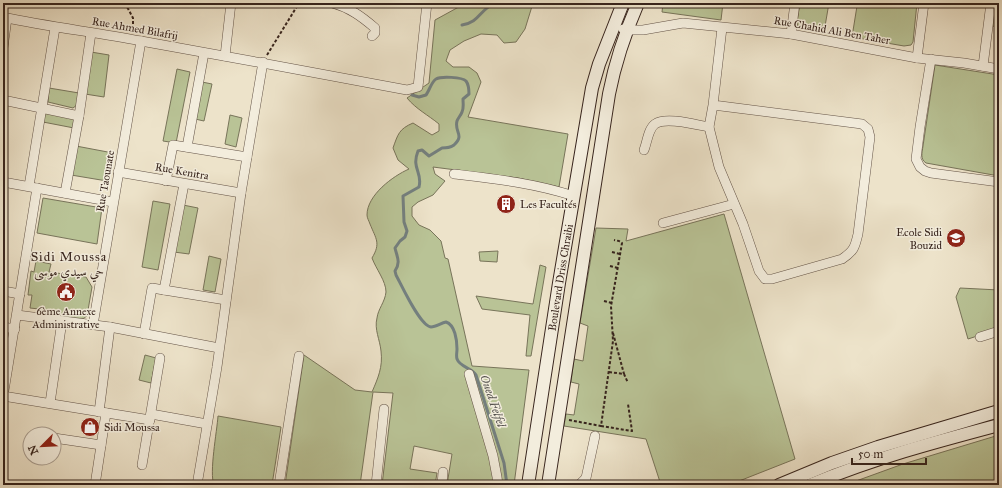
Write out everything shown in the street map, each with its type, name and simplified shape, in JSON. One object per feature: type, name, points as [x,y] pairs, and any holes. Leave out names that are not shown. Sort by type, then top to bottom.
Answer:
[{"type":"main road","name":"Boulevard Driss Chraibi","points":[[528,485],[558,291],[592,88],[599,64],[623,3]]},
{"type":"main road","name":"Boulevard Driss Chraibi","points":[[548,485],[609,94],[614,69],[626,30],[638,3]]},
{"type":"main road","points":[[779,485],[832,463],[878,447],[999,411]]},
{"type":"main road","points":[[810,485],[887,457],[999,425]]},
{"type":"street","points":[[225,56],[231,3]]},
{"type":"street","points":[[332,3],[344,6],[375,28],[372,36]]},
{"type":"street","name":"Rue Ahmed Bilafrij","points":[[5,17],[55,28],[137,40],[204,53],[263,62],[407,90],[418,87],[427,3]]},
{"type":"street","points":[[791,34],[794,3]]},
{"type":"street","points":[[917,58],[924,3]]},
{"type":"street","points":[[983,66],[991,3]]},
{"type":"street","points":[[3,48],[5,17]]},
{"type":"street","name":"Rue Chahid Ali Ben Taher","points":[[613,26],[626,30],[643,30],[683,24],[791,34],[917,58],[999,69]]},
{"type":"street","points":[[55,28],[42,109],[20,294],[3,396],[103,412],[207,424]]},
{"type":"street","points":[[713,105],[862,124],[868,129],[870,137],[858,234],[855,248],[851,253],[842,259],[772,279],[765,279],[759,271],[743,224],[719,167],[709,127],[722,28]]},
{"type":"street","points":[[65,193],[79,116],[91,33]]},
{"type":"street","name":"Rue Taounate","points":[[93,325],[118,172],[137,40]]},
{"type":"street","points":[[187,147],[204,53]]},
{"type":"street","points":[[931,59],[916,159],[920,167],[925,171],[932,173],[999,182]]},
{"type":"street","points":[[197,485],[219,348],[241,193],[263,62]]},
{"type":"street","points":[[3,100],[79,116]]},
{"type":"street","points":[[644,150],[651,129],[655,124],[675,121],[709,127]]},
{"type":"street","points":[[166,181],[173,145],[247,158]]},
{"type":"street","name":"Rue Kenitra","points":[[118,172],[241,193]]},
{"type":"street","points":[[454,174],[547,187],[574,196]]},
{"type":"street","points":[[3,182],[113,202]]},
{"type":"street","points":[[164,290],[184,184]]},
{"type":"street","points":[[663,223],[734,204]]},
{"type":"street","points":[[144,334],[152,288],[226,300]]},
{"type":"street","points":[[3,291],[20,294]]},
{"type":"street","points":[[17,315],[110,327],[219,348]]},
{"type":"street","points":[[50,403],[62,321]]},
{"type":"street","points":[[3,327],[15,329]]},
{"type":"street","points":[[95,485],[101,445],[110,327]]},
{"type":"street","points":[[980,337],[999,331]]},
{"type":"street","points":[[279,485],[299,356]]},
{"type":"street","points":[[142,465],[160,358]]},
{"type":"street","points":[[469,374],[493,456],[498,477],[498,485]]},
{"type":"street","points":[[376,485],[384,409]]},
{"type":"street","points":[[579,485],[586,478],[595,436]]},
{"type":"street","points":[[62,439],[101,445]]},
{"type":"street","points":[[442,485],[443,472]]},
{"type":"path","points":[[124,3],[133,18],[137,40]]},
{"type":"path","points":[[263,62],[299,3]]},
{"type":"path","points":[[614,240],[622,243],[612,303],[612,328],[614,340],[628,383]]},
{"type":"path","points":[[612,252],[620,254]]},
{"type":"path","points":[[610,266],[618,268]]},
{"type":"path","points":[[604,301],[612,303]]},
{"type":"path","points":[[601,426],[614,340]]},
{"type":"path","points":[[609,372],[624,374]]},
{"type":"path","points":[[558,419],[632,431],[628,404]]},
{"type":"green space","points":[[466,3],[533,3],[525,29],[516,42],[504,43],[497,35],[481,34],[464,41],[450,50],[446,61],[453,67],[469,67],[477,73],[481,82],[468,117],[568,134],[559,187],[518,178],[433,167],[435,174],[445,181],[433,195],[418,202],[412,207],[412,216],[419,225],[430,230],[441,241],[445,258],[448,259],[472,366],[529,370],[514,485],[447,485],[452,454],[414,446],[410,469],[437,473],[435,485],[382,485],[393,393],[373,392],[360,485],[285,485],[304,355],[355,390],[372,392],[380,372],[381,357],[376,322],[386,288],[372,258],[375,253],[377,241],[367,217],[368,208],[371,200],[382,187],[396,176],[409,169],[398,160],[393,148],[402,130],[413,123],[432,135],[439,131],[439,124],[418,109],[407,98],[429,83],[435,20]]},
{"type":"green space","points":[[663,3],[723,3],[721,20],[662,12]]},
{"type":"green space","points":[[800,3],[829,3],[824,32],[802,29],[798,27],[797,22]]},
{"type":"green space","points":[[837,3],[917,3],[913,42],[911,45],[904,46],[852,37],[857,6]]},
{"type":"green space","points":[[995,3],[999,3],[999,27],[992,26]]},
{"type":"green space","points":[[91,52],[109,55],[104,97],[85,94]]},
{"type":"green space","points":[[935,65],[999,75],[999,176],[926,163],[923,160],[922,151]]},
{"type":"green space","points":[[177,69],[190,72],[176,143],[163,141]]},
{"type":"green space","points":[[202,82],[212,84],[204,121],[195,119]]},
{"type":"green space","points":[[49,88],[79,93],[77,105],[73,108],[48,102]]},
{"type":"green space","points":[[46,111],[76,118],[74,128],[43,122]]},
{"type":"green space","points":[[230,115],[242,118],[236,147],[225,144]]},
{"type":"green space","points":[[76,146],[113,153],[107,181],[71,175]]},
{"type":"green space","points":[[43,198],[102,208],[97,244],[37,233]]},
{"type":"green space","points":[[153,201],[170,204],[158,270],[142,267]]},
{"type":"green space","points":[[183,205],[198,208],[189,254],[174,252]]},
{"type":"green space","points":[[724,214],[795,459],[729,485],[661,485],[646,439],[564,426],[566,414],[574,415],[579,384],[571,382],[574,359],[583,361],[588,326],[580,323],[596,228],[628,229],[626,241]]},
{"type":"green space","points":[[498,251],[497,262],[480,261],[479,252]]},
{"type":"green space","points":[[209,256],[221,259],[215,292],[203,290]]},
{"type":"green space","points":[[36,261],[51,264],[49,272],[86,277],[92,287],[87,316],[82,319],[66,318],[39,313],[39,309],[30,308],[32,295],[28,295],[31,271],[34,272]]},
{"type":"green space","points":[[540,265],[546,267],[531,356],[526,356],[530,315],[482,309],[476,296],[533,304]]},
{"type":"green space","points":[[960,288],[999,290],[999,329],[968,339],[956,297]]},
{"type":"green space","points":[[145,355],[156,358],[151,383],[139,380]]},
{"type":"green space","points":[[218,416],[281,427],[272,485],[214,485],[212,471]]},
{"type":"green space","points":[[999,435],[999,485],[845,485],[903,464]]},
{"type":"waterway","name":"Oued Felfel","points":[[462,25],[476,19],[486,9],[495,3]]},
{"type":"waterway","name":"Oued Felfel","points":[[412,95],[419,97],[426,95],[435,80],[442,77],[464,80],[466,81],[469,89],[469,94],[463,99],[463,110],[456,125],[459,136],[457,142],[451,147],[442,148],[429,156],[422,150],[418,151],[416,166],[420,182],[419,187],[403,196],[404,222],[407,231],[405,237],[395,248],[398,262],[395,271],[412,305],[427,325],[433,327],[446,322],[452,326],[457,341],[457,359],[461,364],[476,375],[504,463],[507,485]]},
{"type":"place","name":"Les Facultés","points":[[506,204]]},
{"type":"place","name":"Ecole Sidi Bouzid","points":[[956,238]]},
{"type":"place","name":"6ème Annexe Administrative","points":[[66,292]]},
{"type":"place","name":"Sidi Moussa","points":[[90,427]]},
{"type":"district","name":"Sidi Moussa حي سيدي موسى","points":[[69,264]]}]
